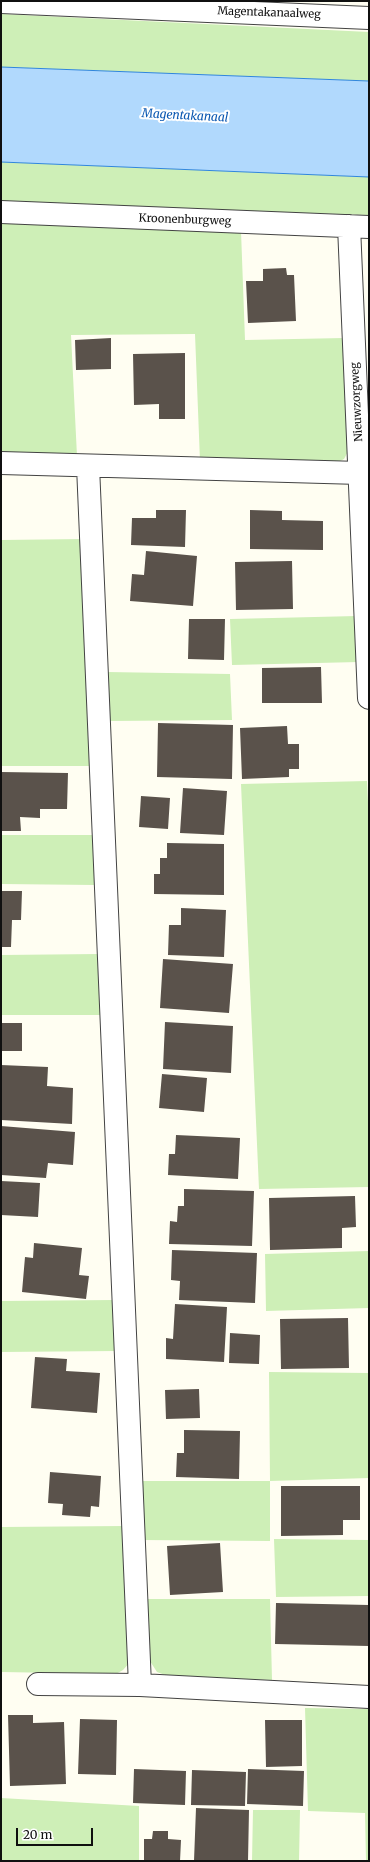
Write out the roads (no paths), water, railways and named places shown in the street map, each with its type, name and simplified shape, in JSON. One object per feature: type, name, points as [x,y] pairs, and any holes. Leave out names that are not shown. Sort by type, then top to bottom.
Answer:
[{"type":"street","name":"Magentakanaalweg","points":[[1,2],[369,18]]},
{"type":"street","name":"Kroonenburgweg","points":[[1,212],[359,226]]},
{"type":"street","name":"Nieuwzorgweg","points":[[359,226],[360,472],[369,698]]},
{"type":"street","points":[[1,463],[360,472]]},
{"type":"street","points":[[88,466],[140,1685]]},
{"type":"street","points":[[38,1684],[140,1685],[369,1697]]},
{"type":"water","name":"Magentakanaal","points":[[1,67],[369,81],[369,177],[1,162]]}]
